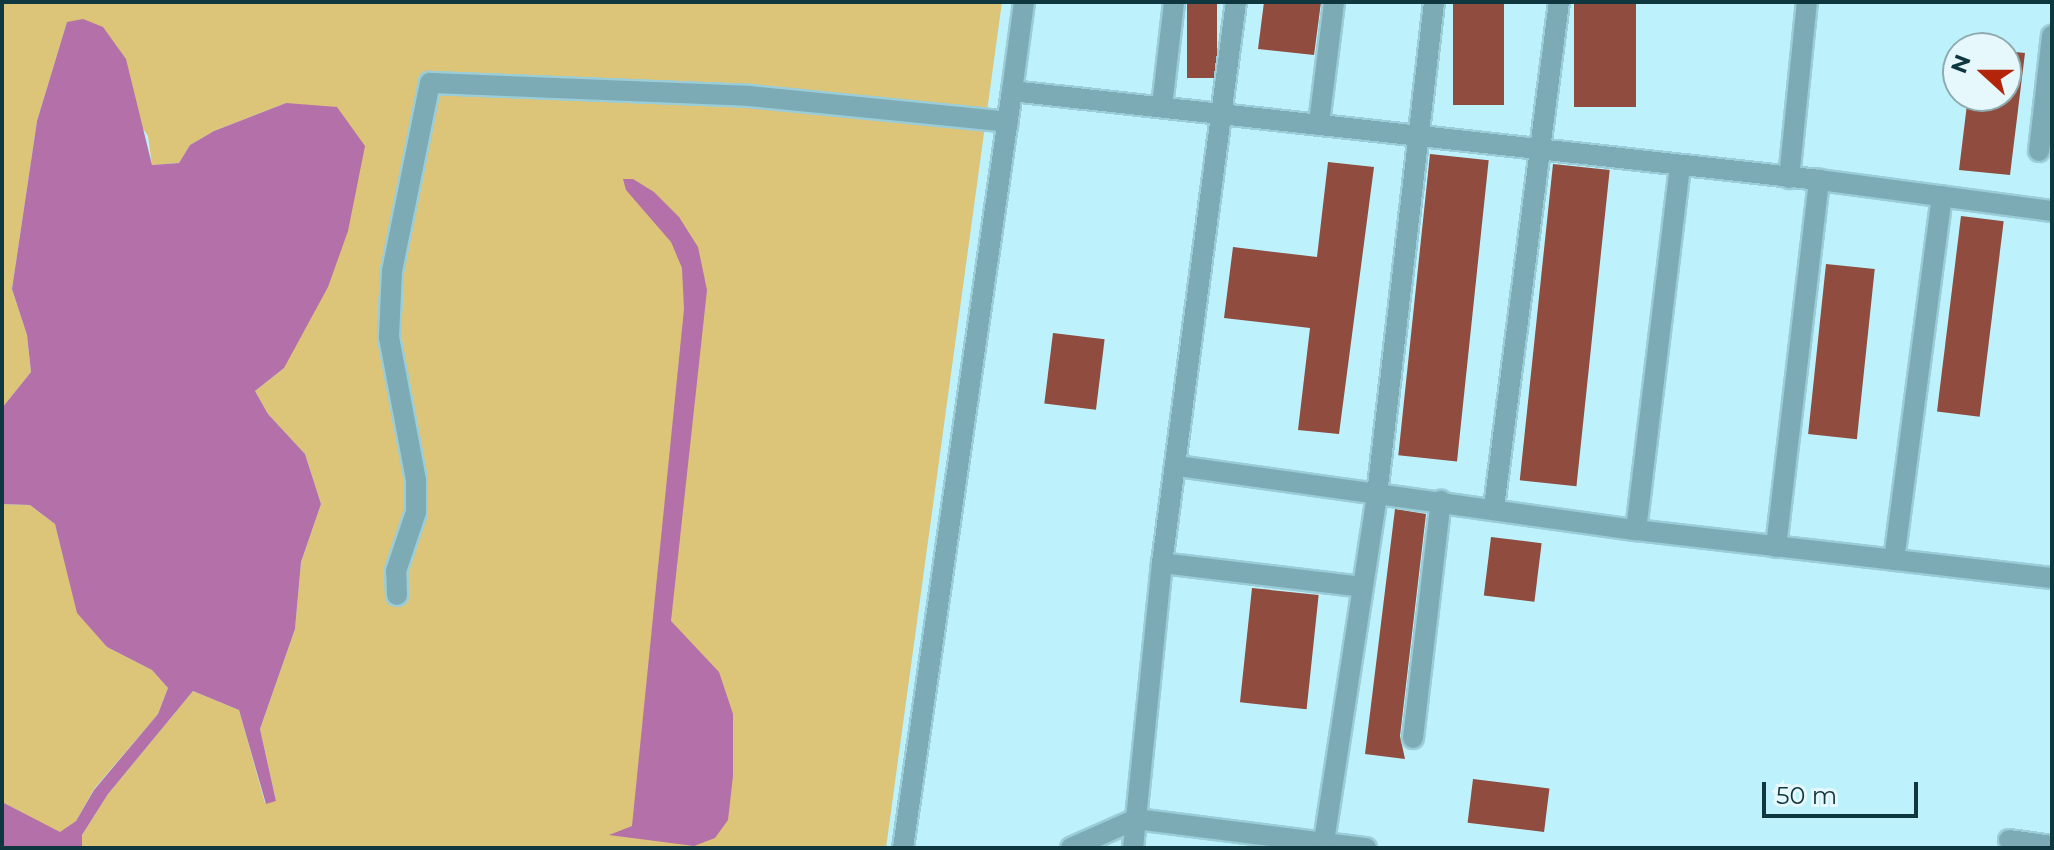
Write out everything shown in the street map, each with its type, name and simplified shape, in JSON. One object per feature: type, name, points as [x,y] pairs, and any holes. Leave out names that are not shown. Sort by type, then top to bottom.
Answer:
[{"type":"street","points":[[903,848],[1024,2]]},
{"type":"street","points":[[1162,106],[1174,2]]},
{"type":"street","points":[[1133,848],[1162,563],[1178,466],[1236,2]]},
{"type":"street","points":[[1319,123],[1334,2]]},
{"type":"street","points":[[1323,844],[1377,495],[1434,2]]},
{"type":"street","points":[[1494,507],[1559,2]]},
{"type":"street","points":[[1789,178],[1807,2]]},
{"type":"street","points":[[2039,151],[2052,36]]},
{"type":"street","points":[[397,595],[396,571],[416,512],[416,480],[389,337],[392,271],[430,83],[749,96],[1008,122]]},
{"type":"street","points":[[1012,91],[1319,123],[1680,168],[1819,180],[2052,211]]},
{"type":"street","points":[[1636,530],[1680,168]]},
{"type":"street","points":[[1776,547],[1819,180]]},
{"type":"street","points":[[1894,560],[1942,196]]},
{"type":"street","points":[[1178,466],[1377,495],[1494,507],[1636,530],[2052,578]]},
{"type":"street","points":[[1413,738],[1441,501]]},
{"type":"street","points":[[1162,563],[1363,587]]},
{"type":"street","points":[[1071,848],[1136,819],[1366,848]]},
{"type":"street","points":[[2009,840],[2052,846]]},
{"type":"shaded area","points":[[2,2],[1002,2],[886,848],[82,848],[82,835],[108,794],[193,691],[239,710],[265,803],[276,801],[260,729],[295,629],[301,562],[321,504],[305,454],[268,414],[255,391],[284,368],[286,103],[214,131],[190,145],[179,163],[152,165],[148,136],[67,22],[37,121],[12,289],[27,335],[31,372],[2,408]]},
{"type":"shaded area","points":[[83,19],[103,27],[126,59],[152,165],[179,163],[190,145],[214,131],[286,103],[337,107],[365,146],[348,231],[328,287],[284,368],[255,391],[268,414],[305,454],[321,504],[301,562],[295,629],[260,729],[276,801],[266,804],[239,710],[193,691],[108,794],[82,835],[82,848],[2,848],[2,802],[60,832],[76,821],[94,790],[158,714],[168,688],[152,670],[107,647],[77,613],[55,524],[30,505],[2,504],[2,408],[31,372],[27,335],[12,289],[37,121],[67,22]]},
{"type":"shaded area","points":[[623,179],[633,179],[654,192],[679,217],[698,247],[707,290],[671,621],[719,672],[733,714],[733,776],[728,820],[715,838],[694,846],[609,835],[632,826],[684,309],[682,268],[671,242],[626,190]]},
{"type":"shaded area","points":[[2,504],[30,505],[55,524],[78,613],[107,647],[152,670],[168,688],[158,714],[94,789],[76,821],[60,833],[2,802]]},
{"type":"building","points":[[1187,2],[1217,2],[1217,78],[1187,78]]},
{"type":"building","points":[[1264,2],[1321,2],[1314,55],[1258,49]]},
{"type":"building","points":[[1453,2],[1504,2],[1504,105],[1453,105]]},
{"type":"building","points":[[1574,2],[1636,2],[1636,107],[1574,107]]},
{"type":"building","points":[[1966,112],[2018,112],[2010,175],[1959,170]]},
{"type":"building","points":[[1430,154],[1489,160],[1457,462],[1398,455]]},
{"type":"building","points":[[1328,162],[1374,167],[1339,434],[1298,430],[1310,328],[1224,318],[1233,247],[1317,257]]},
{"type":"building","points":[[1553,164],[1610,170],[1576,486],[1520,480]]},
{"type":"building","points":[[1961,216],[2004,221],[1980,417],[1937,412]]},
{"type":"building","points":[[1826,264],[1875,269],[1857,439],[1808,434]]},
{"type":"building","points":[[1053,333],[1105,339],[1096,410],[1044,403]]},
{"type":"building","points":[[1395,509],[1426,514],[1400,736],[1405,759],[1365,754]]},
{"type":"building","points":[[1491,537],[1542,543],[1534,602],[1484,596]]},
{"type":"building","points":[[1252,588],[1319,595],[1307,709],[1240,702]]},
{"type":"building","points":[[1473,779],[1549,788],[1544,832],[1468,823]]}]
